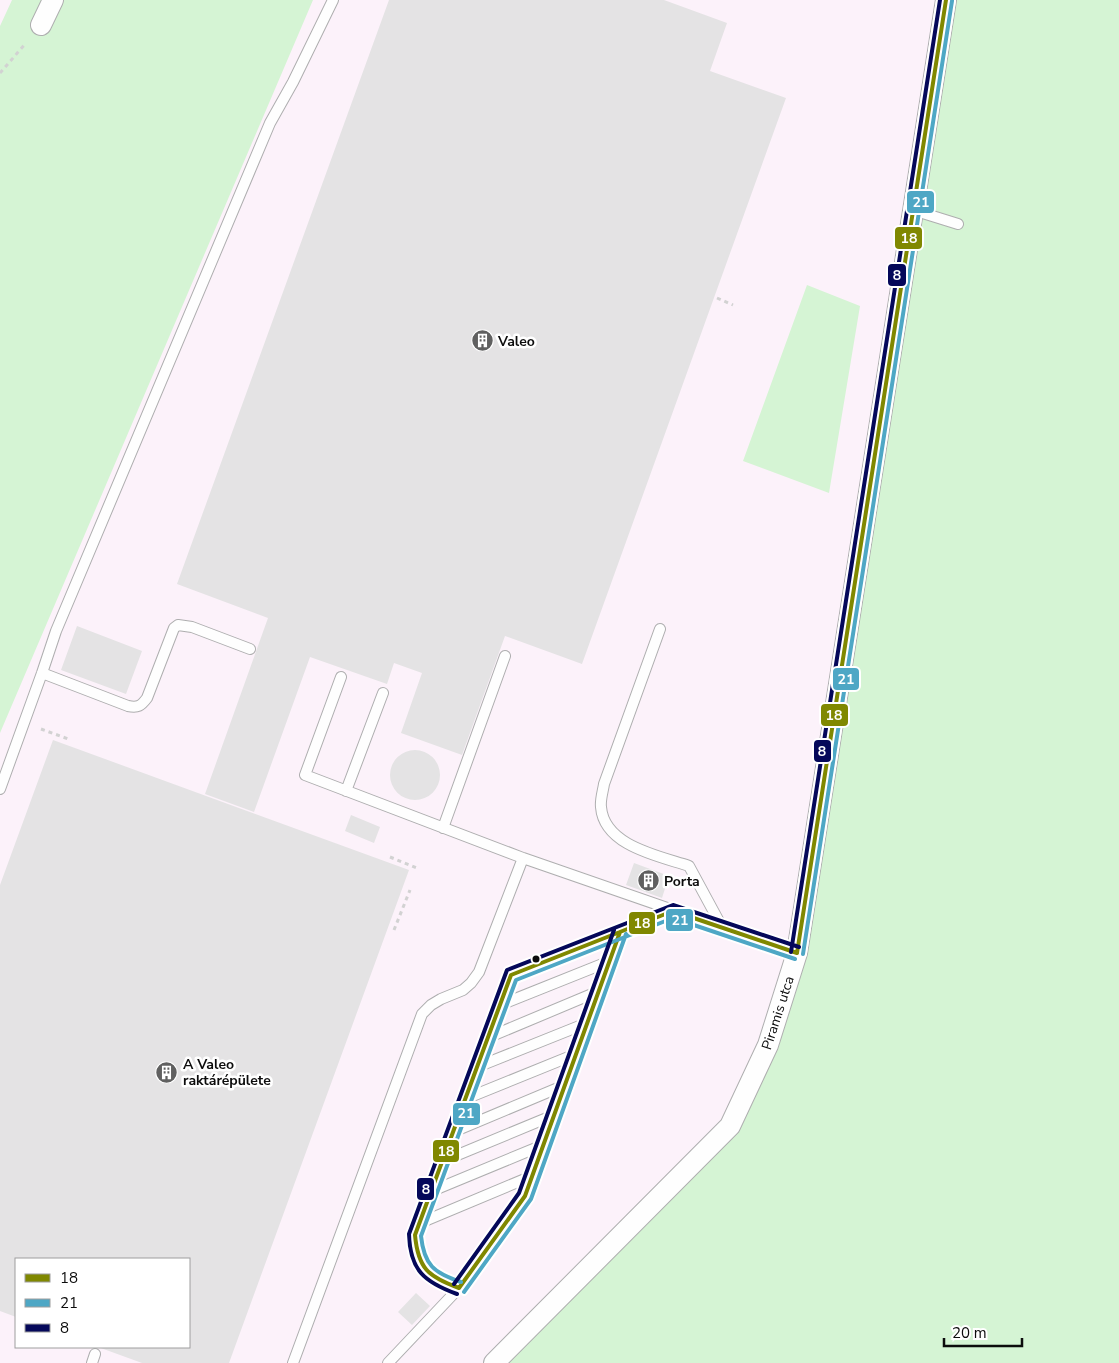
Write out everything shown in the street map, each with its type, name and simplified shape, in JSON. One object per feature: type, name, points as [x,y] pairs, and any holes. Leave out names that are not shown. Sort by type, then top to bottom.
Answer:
[{"type":"street","points":[[41,25],[52,0]]},
{"type":"street","name":"Piramis utca","points":[[494,1363],[730,1126],[768,1045],[797,953],[946,0]]},
{"type":"lane","points":[[0,789],[60,622],[270,123],[293,82],[333,0]]},
{"type":"lane","points":[[913,210],[958,224]]},
{"type":"lane","points":[[42,673],[128,706],[136,707],[142,705],[147,698],[174,628],[178,625],[192,627],[250,649]]},
{"type":"lane","points":[[660,629],[604,784],[601,807],[605,821],[624,843],[689,866],[722,927]]},
{"type":"lane","points":[[443,828],[505,656]]},
{"type":"lane","points":[[341,678],[305,775],[523,858],[797,953]]},
{"type":"lane","points":[[346,790],[383,693]]},
{"type":"lane","points":[[293,1363],[422,1014],[431,1005],[450,994],[463,990],[472,983],[479,972],[523,858]]},
{"type":"lane","points":[[459,1288],[443,1283],[431,1275],[421,1264],[416,1251],[415,1235],[511,975],[674,911]]},
{"type":"lane","points":[[388,1363],[459,1288],[525,1196],[620,932]]},
{"type":"lane","points":[[500,1005],[610,961]]},
{"type":"lane","points":[[487,1038],[599,991]]},
{"type":"lane","points":[[477,1067],[587,1023]]},
{"type":"lane","points":[[466,1099],[576,1054]]},
{"type":"lane","points":[[453,1132],[565,1085]]},
{"type":"lane","points":[[442,1161],[554,1115]]},
{"type":"lane","points":[[432,1192],[543,1145]]},
{"type":"lane","points":[[420,1223],[532,1176]]},
{"type":"path","points":[[0,73],[41,25]]},
{"type":"path","points":[[717,298],[733,304]]},
{"type":"path","points":[[24,722],[70,740]]},
{"type":"path","points":[[390,857],[417,868]]},
{"type":"path","points":[[394,930],[410,890]]},
{"type":"shaded area","points":[[0,0],[950,0],[801,954],[733,1129],[502,1363],[0,1363]]},
{"type":"green space","points":[[12,0],[313,0],[0,733],[0,26]]},
{"type":"green space","points":[[950,0],[1119,0],[1119,1363],[502,1363],[733,1129],[772,1046]]},
{"type":"green space","points":[[807,285],[860,306],[829,493],[743,461]]},
{"type":"building","name":"Valeo","points":[[389,0],[664,0],[727,23],[710,71],[786,98],[582,664],[505,636],[462,755],[401,733],[422,673],[394,663],[387,684],[310,657],[254,812],[205,794],[268,618],[177,584]]},
{"type":"building","points":[[77,626],[142,651],[126,694],[61,670]]},
{"type":"building","name":"A Valeo raktárépülete","points":[[53,740],[409,870],[229,1363],[142,1363],[101,1348],[190,1348],[190,1258],[15,1258],[15,1317],[0,1311],[0,885]]},
{"type":"building","points":[[410,750],[420,750],[433,757],[440,770],[440,780],[433,793],[420,800],[410,800],[401,796],[394,789],[390,780],[390,770],[394,761],[401,754]]},
{"type":"building","points":[[351,815],[380,827],[374,843],[345,831]]},
{"type":"building","name":"Porta","points":[[634,863],[669,876],[662,898],[626,885]]},
{"type":"building","points":[[416,1293],[430,1306],[412,1325],[398,1312]]},
{"type":"transit line","name":"8","points":[[791,952],[940,0]]},
{"type":"transit line","name":"18","points":[[797,953],[946,0]]},
{"type":"transit line","name":"21","points":[[803,954],[952,1]]},
{"type":"transit line","name":"8","points":[[457,1294],[436,1285],[421,1273],[412,1257],[409,1234],[507,970],[673,905],[799,947]]},
{"type":"transit line","name":"18","points":[[459,1288],[439,1280],[426,1270],[419,1256],[415,1235],[511,975],[673,911],[797,953]]},
{"type":"transit line","name":"21","points":[[461,1282],[444,1275],[432,1266],[422,1246],[421,1236],[516,980],[673,918],[795,959]]},
{"type":"transit line","name":"8","points":[[454,1284],[519,1193],[614,930]]},
{"type":"transit line","name":"18","points":[[459,1288],[525,1196],[620,932]]},
{"type":"transit line","name":"21","points":[[464,1292],[531,1199],[626,934]]},
{"type":"place","name":"Valeo","points":[[482,341]]},
{"type":"place","name":"Porta","points":[[648,881]]},
{"type":"place","name":"A Valeo raktárépülete","points":[[167,1072]]}]
